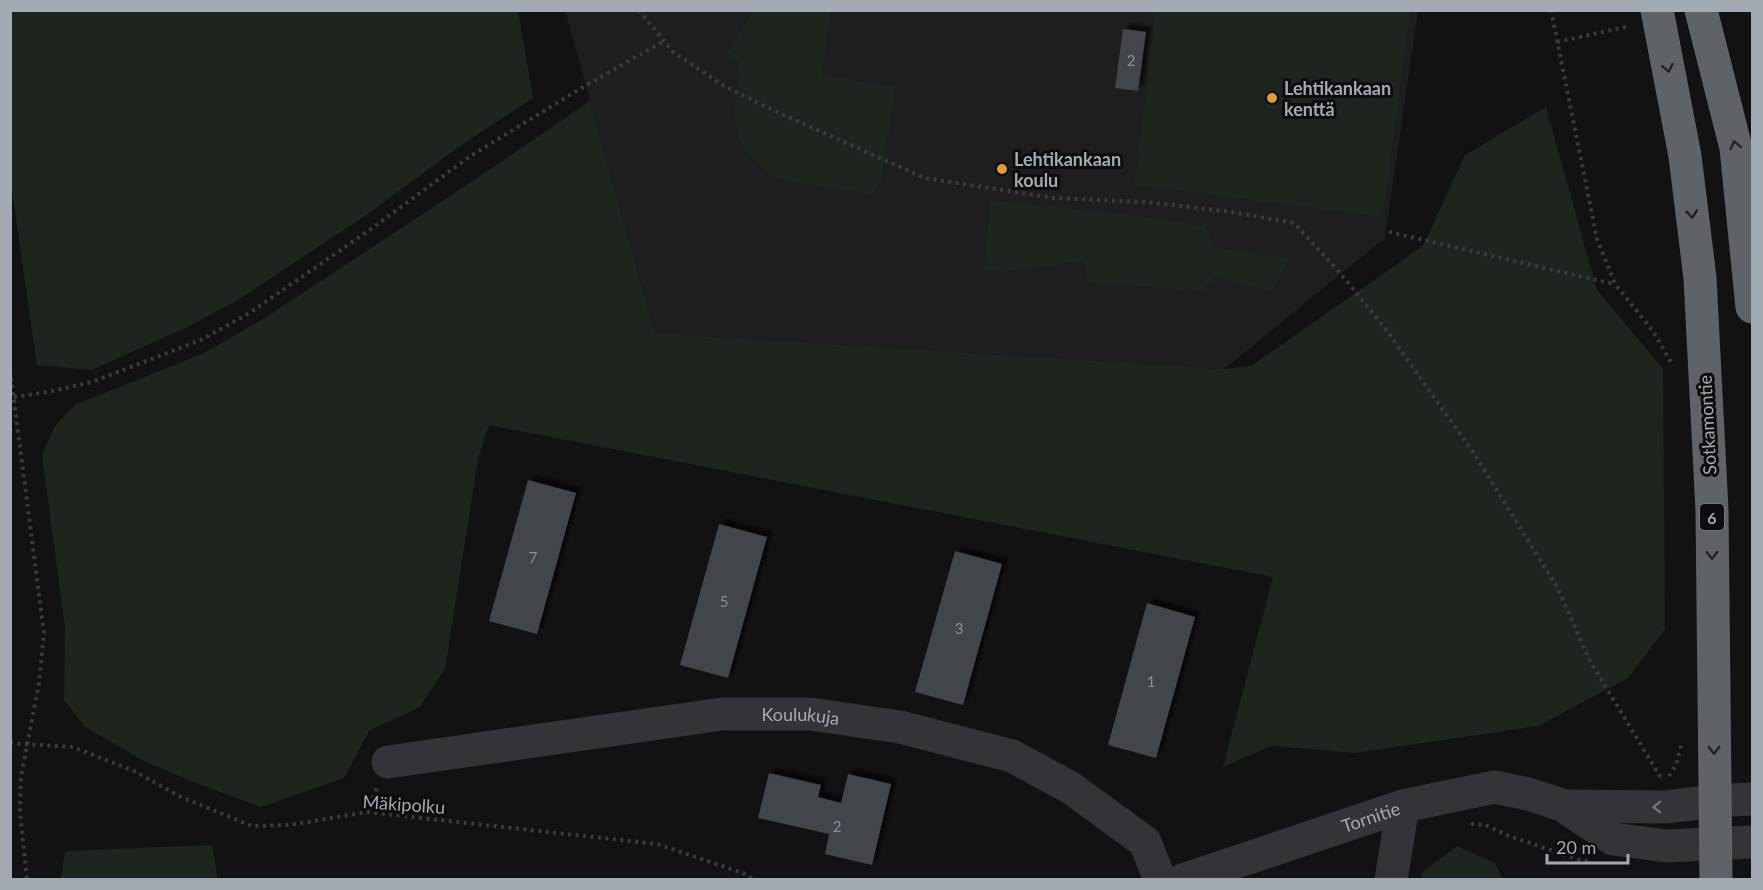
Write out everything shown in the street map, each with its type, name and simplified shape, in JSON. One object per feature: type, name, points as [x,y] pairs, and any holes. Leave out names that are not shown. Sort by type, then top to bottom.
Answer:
[{"type":"highway","points":[[1701,10],[1736,148],[1752,307]]},
{"type":"highway","name":"Sotkamontie","points":[[1645,18],[1685,156],[1700,278],[1712,510],[1716,879]]},
{"type":"street","name":"Koulukuja","points":[[388,762],[722,714],[810,714],[900,727],[1012,756],[1071,788],[1145,842],[1160,879]]},
{"type":"street","name":"Tornitie","points":[[1183,879],[1403,806],[1495,787],[1528,794],[1562,806],[1613,839],[1667,846],[1752,842]]},
{"type":"street","name":"Tornitie","points":[[1562,806],[1665,807],[1752,799]]},
{"type":"street","points":[[1390,879],[1403,806]]},
{"type":"path","points":[[639,10],[673,52],[724,86],[925,178],[1054,198],[1146,202],[1232,212],[1294,223],[1341,274],[1387,331],[1473,453],[1557,587],[1590,661],[1654,766]]},
{"type":"path","points":[[1551,10],[1597,239],[1615,284],[1653,331],[1674,371]]},
{"type":"path","points":[[1557,42],[1645,18]]},
{"type":"path","points":[[14,397],[92,382],[201,340],[250,312],[381,222],[469,157],[578,90],[664,41]]},
{"type":"path","points":[[1389,232],[1615,284]]},
{"type":"path","points":[[10,370],[44,633],[39,683],[21,776],[20,812],[27,879]]},
{"type":"path","points":[[1665,807],[1664,784],[1676,765],[1683,735]]},
{"type":"path","name":"Mäkipolku","points":[[10,743],[73,747],[134,771],[181,797],[252,826],[290,825],[367,812],[657,844],[743,873],[754,879]]},
{"type":"path","points":[[1462,823],[1485,825],[1509,836],[1580,860],[1601,863]]},
{"type":"shaded area","points":[[10,11],[518,11],[533,98],[460,146],[365,216],[235,302],[185,328],[92,370],[37,365],[11,184]]},
{"type":"shaded area","name":"Lehtikankaan koulu","points":[[565,11],[1418,11],[1385,238],[1224,369],[655,333]]},
{"type":"shaded area","points":[[754,11],[828,11],[830,13],[822,75],[896,87],[881,181],[873,194],[811,186],[769,176],[746,152],[737,134],[734,115],[739,62],[727,53]]},
{"type":"shaded area","name":"Lehtikankaan kenttä","points":[[1156,11],[1410,11],[1383,217],[1134,185]]},
{"type":"shaded area","points":[[590,101],[655,333],[1224,369],[1251,366],[1423,246],[1465,155],[1546,107],[1597,290],[1663,369],[1665,629],[1628,678],[1538,726],[1355,753],[1271,746],[1223,767],[1273,577],[489,425],[478,459],[445,669],[420,707],[369,731],[344,778],[261,807],[144,761],[85,727],[64,700],[65,627],[42,455],[55,426],[75,405],[204,353],[263,319]]},
{"type":"shaded area","points":[[990,200],[1131,215],[1205,226],[1214,247],[1290,258],[1271,292],[1214,278],[1201,291],[1088,283],[1085,261],[1002,272],[985,270]]},
{"type":"shaded area","points":[[212,845],[218,879],[61,879],[65,851]]},
{"type":"shaded area","points":[[1457,846],[1495,863],[1503,879],[1422,879],[1423,872]]},
{"type":"building","points":[[1123,29],[1146,32],[1138,91],[1115,88]]},
{"type":"building","points":[[528,480],[576,493],[537,634],[489,621]]},
{"type":"building","points":[[719,524],[767,537],[728,678],[680,665]]},
{"type":"building","points":[[955,551],[1002,564],[963,705],[915,692]]},
{"type":"building","points":[[1147,603],[1195,617],[1156,758],[1108,745]]},
{"type":"building","points":[[769,773],[821,785],[818,797],[841,803],[848,774],[891,784],[872,865],[825,854],[829,834],[758,818]]},
{"type":"place","name":"Lehtikankaan kenttä","points":[[1272,98]]},
{"type":"place","name":"Lehtikankaan koulu","points":[[1002,169]]}]
